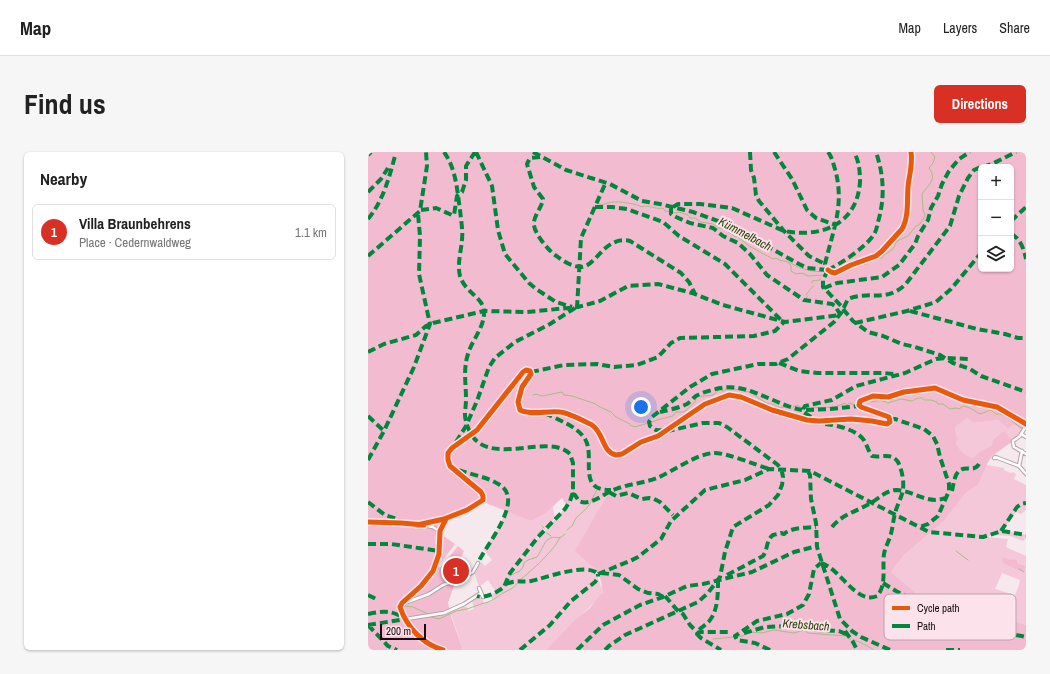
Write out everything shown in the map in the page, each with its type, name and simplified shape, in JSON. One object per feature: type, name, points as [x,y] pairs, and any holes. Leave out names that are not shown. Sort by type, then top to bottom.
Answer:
[{"type":"street","points":[[417,525],[446,519],[469,509],[481,501],[484,497],[479,490],[450,466],[448,456],[449,452],[452,448],[477,430],[526,370],[530,371],[531,374],[522,387],[518,403],[521,410],[528,412],[560,412],[590,424],[599,432],[608,451],[616,455],[621,454],[641,442],[658,436],[705,404],[730,395],[741,397],[770,410],[807,420],[819,421],[854,419],[869,420],[887,424],[890,422],[889,418],[861,407],[859,405],[860,401],[872,396],[887,397],[904,392],[933,388],[963,400],[984,403],[997,407],[1026,425],[1014,440],[1013,444],[1026,454]]},
{"type":"street","points":[[1020,434],[1026,437]]},
{"type":"street","points":[[1019,466],[1022,451]]},
{"type":"street","points":[[994,458],[995,457],[1019,466],[1026,474]]},
{"type":"street","points":[[443,650],[424,641],[411,628],[401,609],[402,603],[414,593],[432,572],[439,554],[440,532],[446,519]]},
{"type":"street","points":[[368,522],[401,523],[433,527],[440,532]]},
{"type":"street","points":[[401,609],[406,603],[426,595],[442,585],[464,578],[473,572],[478,563]]},
{"type":"street","points":[[479,588],[483,597]]},
{"type":"street","points":[[406,619],[444,613],[481,593]]},
{"type":"shaded area","points":[[368,152],[1026,152],[1026,426],[1022,430],[1014,425],[1008,429],[998,420],[973,423],[967,418],[956,426],[955,431],[958,438],[956,443],[967,456],[973,458],[979,452],[992,445],[993,440],[1004,431],[1013,441],[992,456],[978,485],[966,493],[943,522],[904,555],[891,572],[917,594],[884,594],[884,640],[1016,640],[1016,622],[1026,625],[1026,650],[546,650],[574,621],[590,608],[600,595],[604,593],[596,570],[575,551],[606,497],[605,495],[584,505],[575,498],[572,502],[566,505],[562,498],[547,512],[531,521],[486,503],[482,503],[447,519],[441,534],[455,544],[440,564],[438,561],[442,554],[438,550],[432,568],[441,567],[458,546],[464,551],[459,561],[448,574],[455,583],[448,603],[463,650],[368,650]]},
{"type":"shaded area","points":[[967,418],[973,423],[998,420],[1008,429],[1014,425],[1022,430],[1021,434],[1013,441],[1004,432],[992,445],[979,452],[973,458],[963,453],[958,448],[954,434],[956,426]]},
{"type":"shaded area","points":[[987,465],[1004,468],[1004,470],[1011,473],[1013,472],[1016,474],[1014,479],[1026,485],[1026,510],[1021,514],[1016,512],[1003,530],[1026,535],[1026,538],[1023,541],[1010,536],[991,535],[988,537],[1008,539],[1006,547],[1026,556],[1026,566],[1017,563],[1017,560],[1013,559],[1004,564],[1024,573],[1026,567],[1026,625],[1016,622],[1015,594],[1020,580],[1002,573],[995,589],[1012,594],[917,594],[891,572],[904,555],[943,522],[966,493],[978,485]]},
{"type":"shaded area","points":[[603,495],[606,495],[606,497],[593,521],[591,565],[596,572],[604,593],[546,650],[463,650],[450,611],[464,606],[467,607],[468,611],[474,609],[472,601],[477,598],[482,598],[484,603],[493,601],[490,595],[496,592],[488,580],[479,587],[474,572],[481,562],[485,566],[492,560],[484,550],[500,525],[506,510],[531,521],[553,507],[555,518],[537,538],[509,574],[538,538],[575,497],[577,501],[586,504]]},
{"type":"shaded area","points":[[1003,557],[1010,560],[1017,560],[1017,563],[1026,566],[1024,573],[1004,564],[1002,560]]},
{"type":"waterway","name":"Kümmelbach","points":[[838,272],[858,265],[866,264],[874,259],[882,258],[892,250],[897,241],[908,236],[916,226],[920,224],[925,216],[922,194],[933,177],[929,168],[935,157],[931,152]]},
{"type":"waterway","name":"Kümmelbach","points":[[597,202],[601,205],[612,202],[623,202],[642,207],[647,206],[663,208],[665,211],[670,212]]},
{"type":"waterway","name":"Kümmelbach","points":[[672,212],[679,212],[688,215],[690,218],[695,218],[701,222],[713,224],[724,229],[735,237],[737,236],[749,246],[773,259],[776,258],[788,262],[791,266],[791,271],[796,274],[802,273],[808,276],[824,275],[827,271]]},
{"type":"waterway","points":[[789,262],[807,270],[826,271]]},
{"type":"waterway","name":"Kümmelbach","points":[[830,270],[835,272]]},
{"type":"waterway","points":[[812,283],[812,281],[820,280],[820,278]]},
{"type":"waterway","points":[[806,295],[813,286]]},
{"type":"waterway","points":[[650,423],[673,416],[676,412],[684,412],[695,402],[696,397],[713,395],[719,390],[723,391],[726,389],[750,392],[766,403],[778,407],[792,408]]},
{"type":"waterway","points":[[533,395],[536,394],[542,396],[562,392],[564,395],[572,396],[596,404],[630,424]]},
{"type":"waterway","points":[[867,400],[871,402],[881,401],[888,403],[901,399],[912,401],[922,398],[924,400],[931,400],[937,402],[938,404],[943,404],[950,409],[959,409],[963,406],[980,414],[991,410],[996,414],[1003,415],[1023,429]]},
{"type":"waterway","points":[[804,408],[835,407],[845,403],[847,405],[850,403],[854,405],[858,404]]},
{"type":"waterway","points":[[793,407],[797,405],[802,408]]},
{"type":"waterway","points":[[630,425],[635,427],[648,423]]},
{"type":"waterway","points":[[591,501],[598,488]]},
{"type":"waterway","points":[[567,530],[591,502]]},
{"type":"waterway","points":[[547,533],[551,536]]},
{"type":"waterway","points":[[509,576],[520,571],[524,563],[528,560],[537,557],[548,540],[555,537],[560,538],[565,534]]},
{"type":"waterway","points":[[520,580],[548,554],[560,537]]},
{"type":"waterway","points":[[956,551],[968,560]]},
{"type":"waterway","points":[[1019,569],[1024,572]]},
{"type":"waterway","points":[[485,603],[493,600],[512,588],[519,581]]},
{"type":"waterway","points":[[431,617],[439,619],[456,611],[484,603]]},
{"type":"waterway","points":[[404,606],[413,607],[428,614]]},
{"type":"waterway","name":"Krebsbach","points":[[735,637],[742,636],[750,632],[762,633],[774,630],[794,633],[804,630],[808,633],[846,636],[851,640]]},
{"type":"waterway","name":"Krebsbach","points":[[713,639],[734,637]]},
{"type":"waterway","name":"Krebsbach","points":[[853,640],[874,650]]},
{"type":"marked path","points":[[368,155],[371,152]]},
{"type":"marked path","points":[[368,256],[420,211],[427,166],[426,152]]},
{"type":"marked path","points":[[444,152],[454,172],[460,210],[462,240],[459,272],[466,287],[481,303],[484,313],[482,324],[466,360],[465,415],[469,429],[473,437],[482,445],[494,449],[549,446],[561,448],[570,454],[573,463],[573,492],[565,509],[538,537],[510,573],[504,587],[487,596],[477,596]]},
{"type":"marked path","points":[[421,210],[436,208],[454,215],[457,196],[462,192],[466,180],[466,166],[475,152]]},
{"type":"marked path","points":[[476,152],[492,186],[498,230],[505,254],[529,283],[536,289],[556,302],[572,307]]},
{"type":"marked path","points":[[533,152],[566,170],[610,184],[642,201],[693,212],[729,225],[807,268],[828,270]]},
{"type":"marked path","points":[[750,152],[751,170],[754,178],[756,195],[759,201],[784,231],[809,256],[825,264]]},
{"type":"marked path","points":[[774,152],[792,179],[807,210],[816,218],[836,225]]},
{"type":"marked path","points":[[828,152],[835,169],[839,194],[837,217],[825,264],[826,268],[831,272]]},
{"type":"marked path","points":[[673,207],[678,204],[700,204],[732,208],[784,231],[798,233],[824,230],[835,225],[844,218],[852,209],[857,197],[860,174],[854,152]]},
{"type":"marked path","points":[[828,270],[858,250],[869,241],[876,231],[883,196],[881,170],[876,152]]},
{"type":"marked path","points":[[824,288],[837,283],[882,277],[899,265],[915,244],[928,220],[931,208],[949,171],[959,159],[970,152]]},
{"type":"marked path","points":[[992,164],[1016,152]]},
{"type":"marked path","points":[[368,219],[382,197],[395,156]]},
{"type":"marked path","points":[[540,157],[530,158],[527,164],[534,187],[543,199],[535,219],[534,226],[541,240],[552,253],[560,259],[580,267],[591,263],[613,243],[621,240],[630,241],[681,273],[689,282],[695,294]]},
{"type":"marked path","points":[[368,192],[381,179],[388,168]]},
{"type":"marked path","points":[[605,650],[625,635],[698,602],[708,593],[720,577],[725,552],[733,527],[769,505],[778,495],[782,485],[783,477],[778,465],[727,427],[719,423],[703,423],[668,431],[656,430],[650,426],[649,422],[652,417],[690,387],[712,374],[758,364],[776,364],[788,359],[834,322],[841,313],[848,299],[863,296],[891,294],[905,285],[950,226],[959,196],[968,178],[974,170],[978,168]]},
{"type":"marked path","points":[[577,308],[581,238],[606,182]]},
{"type":"marked path","points":[[595,207],[627,209],[663,222],[679,236],[725,264],[783,322]]},
{"type":"marked path","points":[[671,207],[671,214],[676,217],[690,223],[713,228],[723,236],[738,243],[750,254],[767,275],[804,300],[832,304],[840,314]]},
{"type":"marked path","points":[[1014,218],[1026,207]]},
{"type":"marked path","points":[[368,460],[384,431],[414,367],[430,324],[419,274],[420,236],[418,214]]},
{"type":"marked path","points":[[1014,236],[1021,244],[1026,259]]},
{"type":"marked path","points":[[855,323],[907,311],[936,302],[951,289],[978,257]]},
{"type":"marked path","points":[[828,270],[823,280],[823,287],[843,308]]},
{"type":"marked path","points":[[368,352],[384,344],[416,335],[426,326],[433,323],[484,311],[527,312],[578,307],[600,301],[628,286],[658,284],[692,293],[723,305],[785,322],[840,315]]},
{"type":"marked path","points":[[456,442],[466,426],[489,367],[495,358],[515,342],[550,324],[575,308]]},
{"type":"marked path","points":[[843,309],[853,321],[868,332],[940,355],[953,363],[970,369],[981,376],[1026,392]]},
{"type":"marked path","points":[[910,311],[977,329],[1018,338],[1026,338]]},
{"type":"marked path","points":[[531,372],[564,365],[597,364],[614,367],[637,365],[658,357],[671,343],[680,338],[754,336],[775,331],[784,322]]},
{"type":"marked path","points":[[811,417],[803,412],[805,406],[832,400],[856,386],[905,373],[936,359],[969,359]]},
{"type":"marked path","points":[[779,363],[799,371],[817,373],[894,374]]},
{"type":"marked path","points":[[660,412],[684,405],[704,392],[731,387],[752,391],[782,404],[802,410]]},
{"type":"marked path","points":[[806,410],[859,406]]},
{"type":"marked path","points":[[545,413],[582,434],[588,446],[590,479],[594,485],[600,489],[611,490]]},
{"type":"marked path","points":[[368,416],[384,431]]},
{"type":"marked path","points":[[890,419],[895,419],[924,429],[933,436],[937,444],[949,484],[949,491],[938,516],[928,524],[920,527]]},
{"type":"marked path","points":[[821,563],[828,566],[855,591],[869,597],[877,596],[882,587],[884,576],[884,552],[891,534],[895,513],[902,495],[903,486],[901,468],[895,459],[889,456],[872,456],[866,443],[856,433],[840,427],[825,424]]},
{"type":"marked path","points":[[572,494],[575,495],[579,501],[593,501],[616,489],[657,478],[691,460],[713,453],[733,457],[769,469]]},
{"type":"marked path","points":[[952,491],[955,477],[959,471],[966,468],[975,468],[980,462]]},
{"type":"marked path","points":[[598,574],[638,557],[661,539],[671,521],[705,490],[745,480],[769,469],[810,471],[929,532],[983,537],[1002,531],[1026,535]]},
{"type":"marked path","points":[[459,470],[495,482],[507,492],[508,502],[506,512],[495,535],[478,563]]},
{"type":"marked path","points":[[808,471],[810,475],[811,499],[816,523],[817,547],[840,619],[852,631],[861,637],[890,650]]},
{"type":"marked path","points":[[832,527],[844,516],[869,504],[889,491],[903,491],[933,500],[945,498]]},
{"type":"marked path","points":[[609,492],[616,496],[628,493],[642,499],[654,499],[660,502],[673,515]]},
{"type":"marked path","points":[[368,502],[385,515],[397,519]]},
{"type":"marked path","points":[[1001,531],[1017,507],[1026,503]]},
{"type":"marked path","points":[[727,575],[763,556],[769,539],[773,535],[781,533],[784,534],[795,529],[816,527]]},
{"type":"marked path","points":[[368,544],[391,544],[439,551]]},
{"type":"marked path","points":[[577,650],[603,625],[640,605],[663,597],[687,586],[703,584],[752,572],[794,552],[817,546]]},
{"type":"marked path","points":[[770,650],[755,643],[737,640],[735,636],[757,621],[787,614],[803,605],[809,594],[814,569],[821,563]]},
{"type":"marked path","points":[[506,584],[531,581],[576,570],[593,571],[598,574]]},
{"type":"marked path","points":[[601,573],[619,575],[638,589],[648,593],[658,594],[663,597]]},
{"type":"marked path","points":[[520,650],[550,625],[571,601],[595,582],[598,578],[598,574]]},
{"type":"marked path","points":[[718,580],[715,611],[707,624],[699,630],[697,634],[721,650]]},
{"type":"marked path","points":[[883,583],[902,594]]},
{"type":"marked path","points":[[368,595],[376,599]]},
{"type":"marked path","points":[[665,596],[678,611],[683,614],[690,625],[698,633],[730,632]]},
{"type":"marked path","points":[[368,614],[387,612],[404,618]]},
{"type":"marked path","points":[[368,625],[406,619]]},
{"type":"marked path","points":[[368,625],[388,646],[397,650]]},
{"type":"marked path","points":[[744,633],[765,627],[789,626],[839,631],[848,635]]},
{"type":"marked path","points":[[845,631],[857,650]]},
{"type":"marked path","points":[[1016,635],[1026,637]]},
{"type":"marked path","points":[[946,650],[960,650]]},
{"type":"cycle path","points":[[828,270],[835,273],[851,265],[876,256],[902,229],[907,214],[908,187],[912,161],[911,152]]},
{"type":"cycle path","points":[[417,525],[444,519],[467,510],[483,500],[481,492],[450,466],[448,453],[452,448],[477,430],[526,370],[530,371],[531,374],[522,387],[518,402],[520,410],[529,413],[560,412],[581,419],[596,428],[605,446],[611,453],[616,455],[622,454],[641,442],[658,436],[705,404],[729,395],[741,397],[772,410],[807,420],[819,421],[851,419],[887,424],[890,422],[889,417],[861,407],[859,405],[860,401],[873,396],[888,397],[904,392],[935,388],[963,400],[997,407],[1026,424]]},
{"type":"cycle path","points":[[443,650],[422,639],[411,628],[400,607],[402,603],[421,586],[433,571],[439,554],[440,531],[446,519]]},
{"type":"cycle path","points":[[368,522],[424,525]]},
{"type":"place","name":"Villa Braunbehrens","points":[[456,571]]}]
